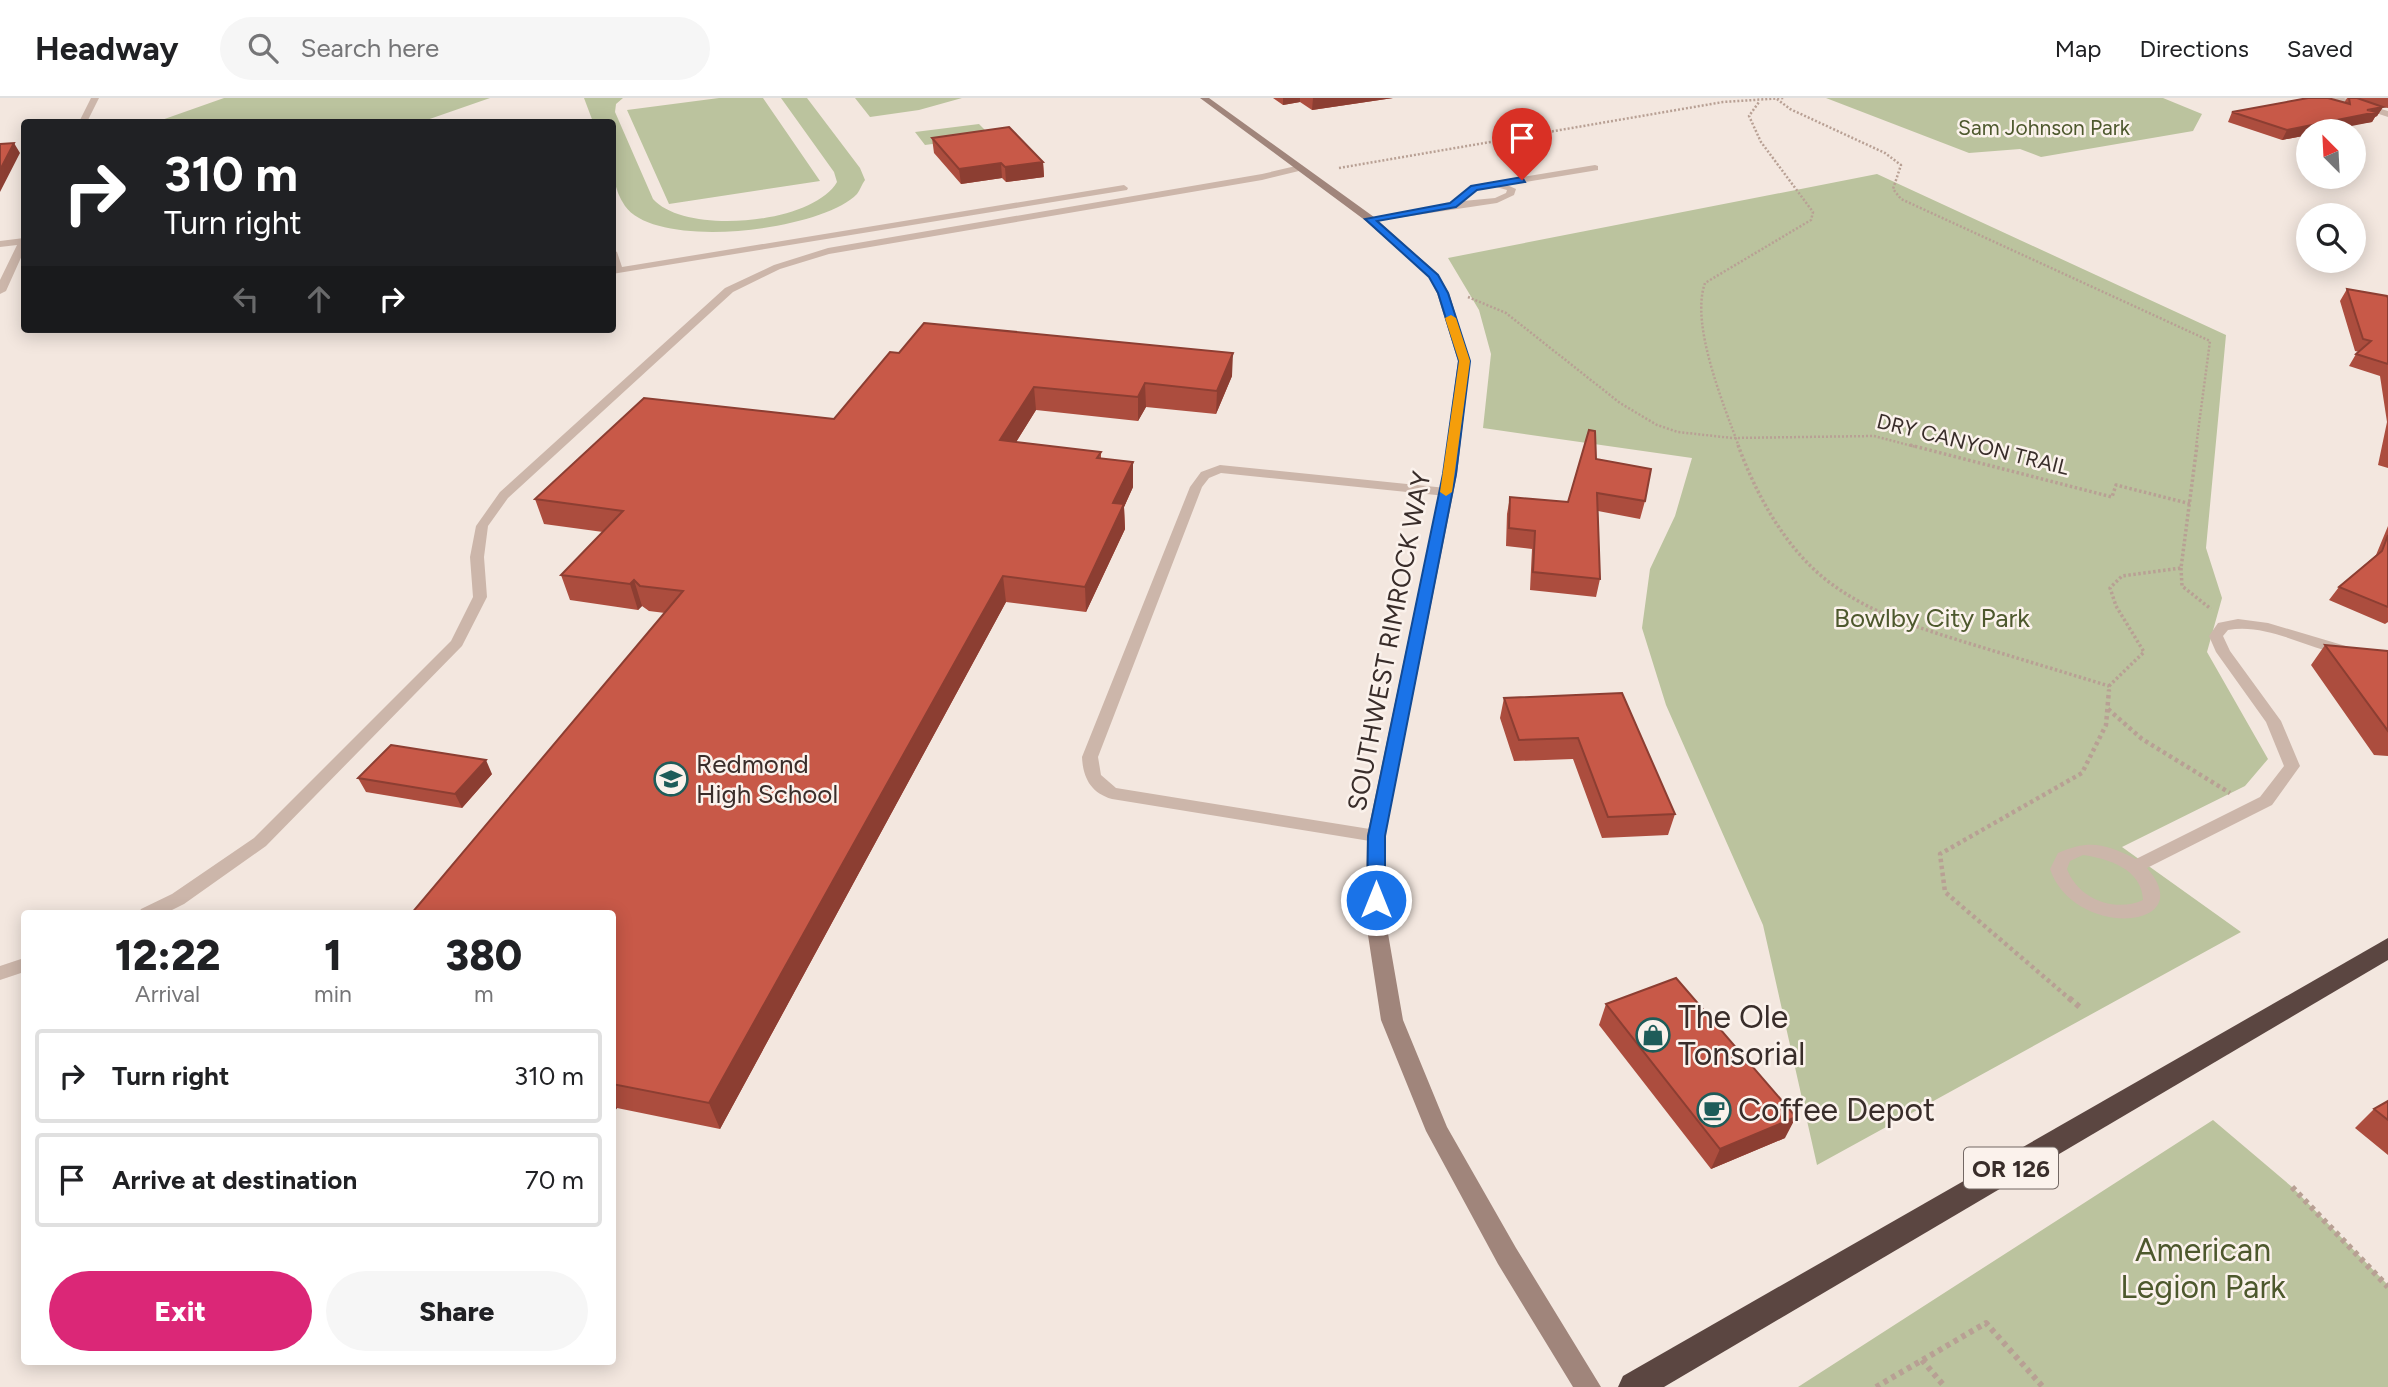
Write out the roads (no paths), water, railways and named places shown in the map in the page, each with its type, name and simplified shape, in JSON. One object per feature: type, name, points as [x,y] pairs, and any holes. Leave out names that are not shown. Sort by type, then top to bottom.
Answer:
[{"type":"highway","name":"OR 126","points":[[1634,1387],[2388,948]]},
{"type":"main road","name":"SOUTHWEST RIMROCK WAY","points":[[1204,98],[1370,219],[1433,275],[1443,293],[1464,361],[1446,492],[1376,836],[1376,922],[1392,1020],[1437,1131],[1507,1256],[1588,1387]]},
{"type":"street","points":[[84,119],[95,98]]},
{"type":"street","points":[[2335,98],[2388,114]]},
{"type":"street","points":[[0,244],[21,241]]},
{"type":"street","points":[[0,291],[21,247]]},
{"type":"lane","points":[[1453,205],[1474,188],[1595,168]]},
{"type":"lane","points":[[616,270],[1125,194],[1303,171]]},
{"type":"lane","points":[[1370,219],[1497,200],[1510,195],[1512,188],[1497,184]]},
{"type":"lane","points":[[155,910],[177,899],[260,842],[457,643],[480,597],[477,557],[482,526],[504,495],[729,290],[756,274],[789,260],[1125,194]]},
{"type":"lane","points":[[1376,836],[1112,793],[1097,785],[1091,773],[1090,757],[1196,487],[1205,475],[1220,470],[1446,492]]},
{"type":"lane","points":[[2135,867],[2266,801],[2292,766],[2273,721],[2223,652],[2216,636],[2222,626],[2233,623],[2262,628],[2338,649],[2363,653]]},
{"type":"lane","points":[[2082,849],[2118,857],[2135,867],[2147,879],[2154,892],[2152,903],[2144,911],[2129,914],[2111,912],[2091,905],[2062,883],[2057,870],[2059,859],[2068,852],[2082,849]]},
{"type":"lane","points":[[0,972],[21,966]]},
{"type":"place","name":"Redmond High School","points":[[671,779]]},
{"type":"place","name":"The Ole Tonsorial","points":[[1653,1035]]},
{"type":"place","name":"Coffee Depot","points":[[1714,1110]]},
{"type":"park label","name":"Sam Johnson Park","points":[[2044,127]]},
{"type":"park label","name":"Bowlby City Park","points":[[1932,618]]},
{"type":"park label","name":"American Legion Park","points":[[2203,1268]]}]
